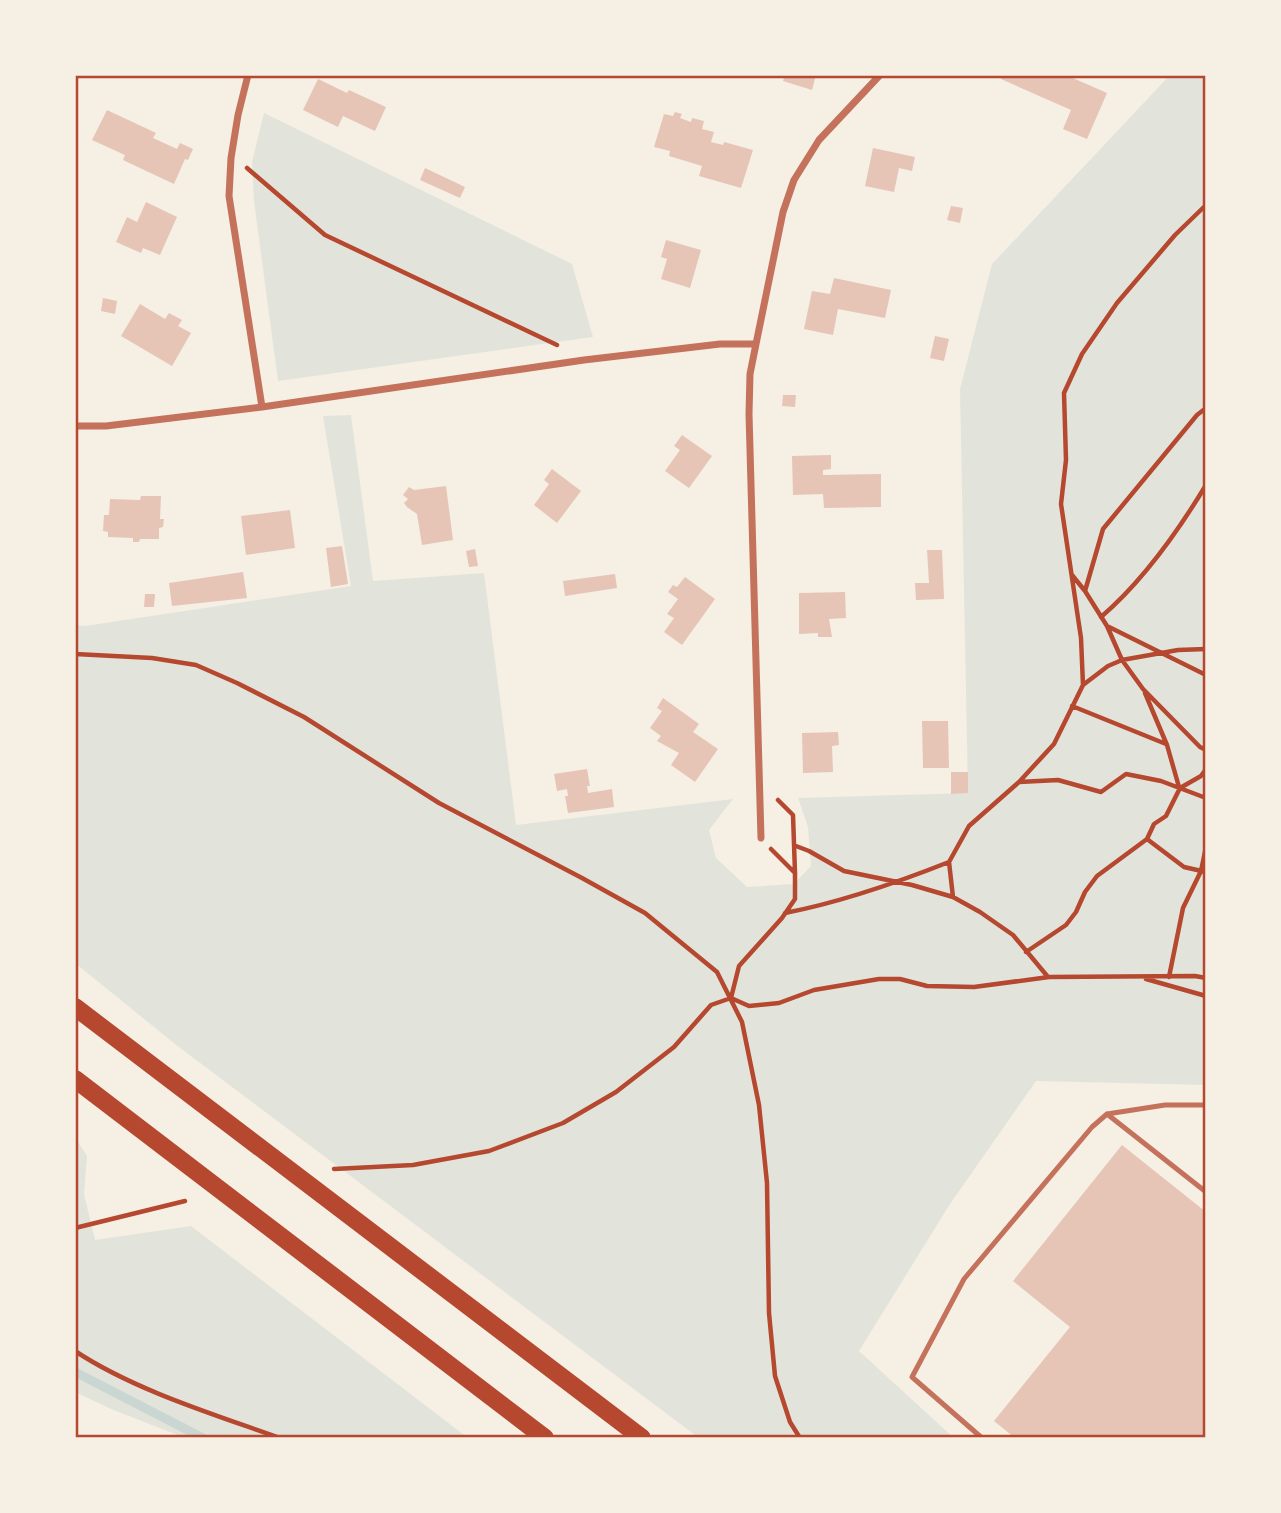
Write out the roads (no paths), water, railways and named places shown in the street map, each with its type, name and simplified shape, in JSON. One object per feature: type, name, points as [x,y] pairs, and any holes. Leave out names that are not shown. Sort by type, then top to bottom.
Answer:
[{"type":"main road","points":[[75,1007],[642,1438]]},
{"type":"main road","points":[[75,1079],[545,1438]]},
{"type":"street","points":[[248,75],[231,158],[229,196],[261,407]]},
{"type":"street","points":[[761,838],[750,374],[783,212],[794,180],[820,140],[880,75]]},
{"type":"street","points":[[75,426],[106,426],[261,407],[584,360],[720,344],[756,344]]},
{"type":"lane","points":[[982,1438],[912,1377],[964,1279],[1092,1126],[1107,1114],[1165,1105],[1206,1105]]},
{"type":"lane","points":[[1107,1114],[1206,1192]]},
{"type":"waterway","points":[[75,1372],[203,1438]]}]
